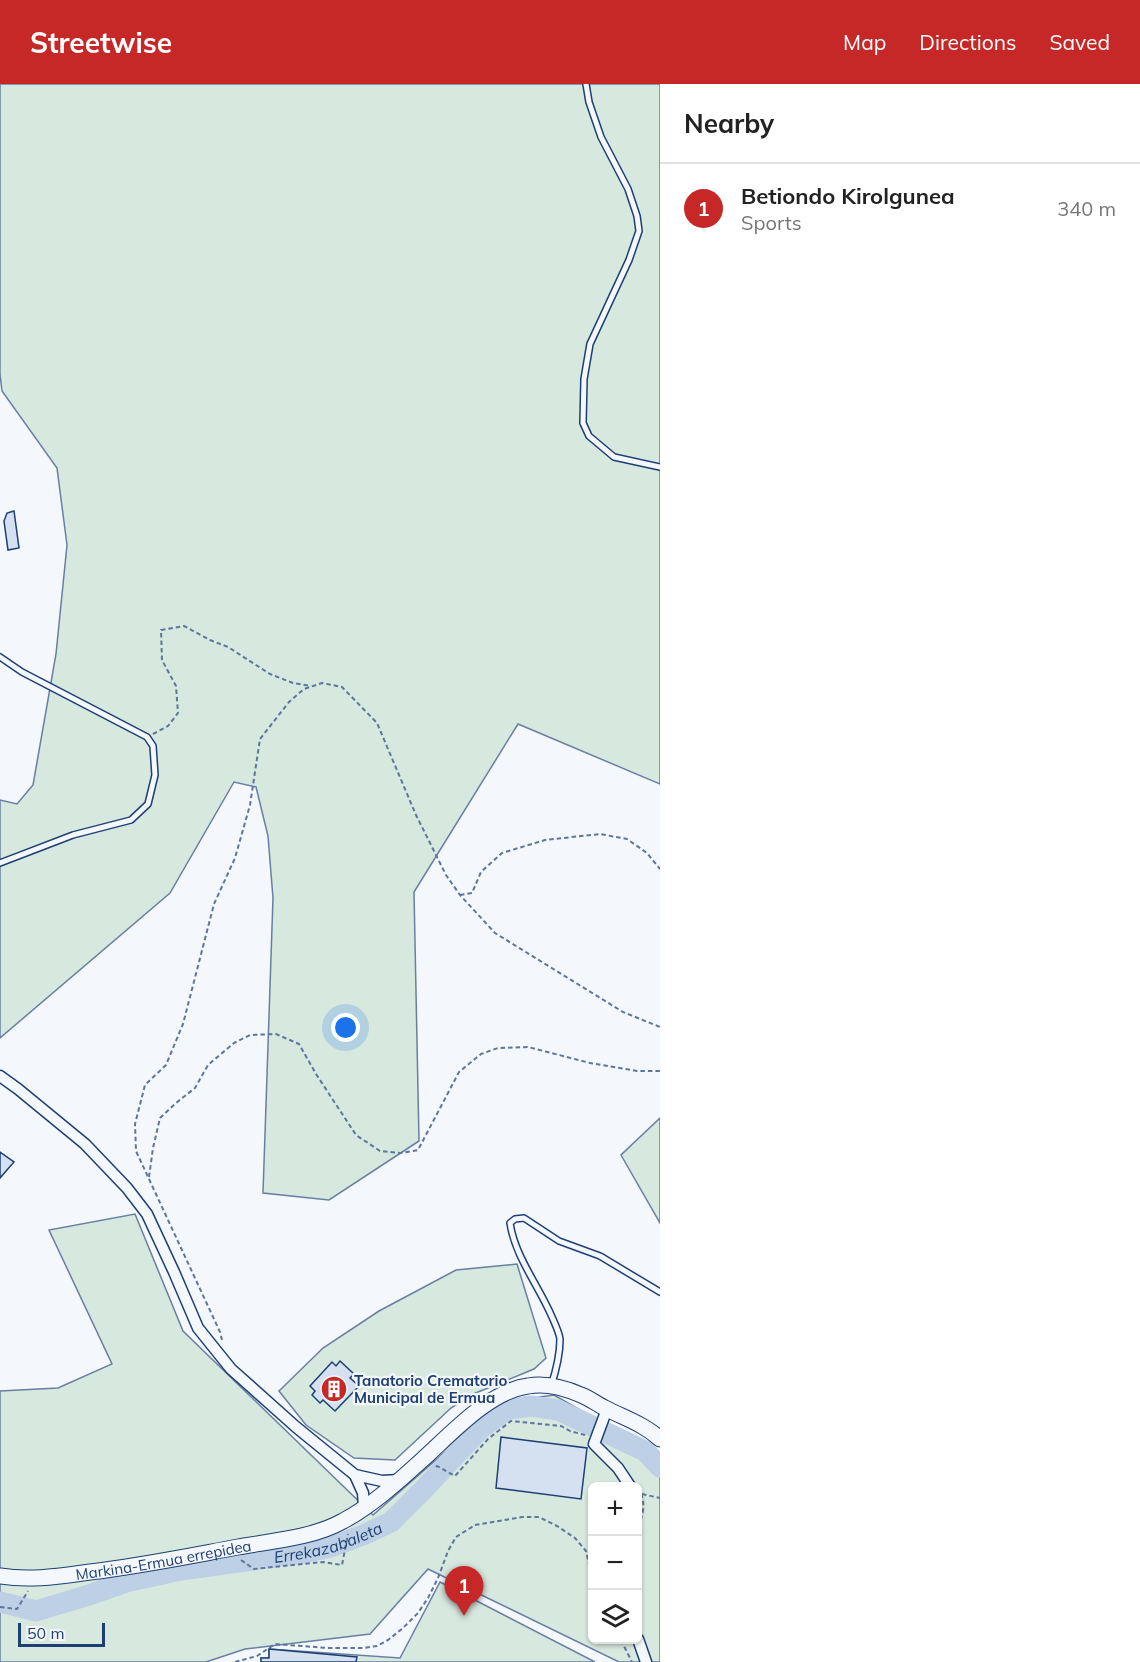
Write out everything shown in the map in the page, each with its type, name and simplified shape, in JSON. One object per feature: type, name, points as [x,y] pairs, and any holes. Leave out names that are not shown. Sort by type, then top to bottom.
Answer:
[{"type":"main road","name":"Markina-Ermua errepidea","points":[[0,1576],[15,1579],[39,1579],[126,1568],[317,1532],[337,1524],[364,1507],[493,1399],[511,1390],[527,1386],[551,1386],[581,1395],[605,1415],[642,1426],[660,1439]]},
{"type":"street","points":[[0,1077],[85,1144],[127,1188],[147,1214],[198,1328],[231,1369],[296,1427],[355,1475],[382,1481],[399,1480]]},
{"type":"street","points":[[605,1415],[594,1444],[630,1482]]},
{"type":"street","points":[[355,1475],[363,1493],[364,1507]]},
{"type":"street","points":[[640,1644],[646,1662]]},
{"type":"lane","points":[[586,84],[589,102],[601,137],[628,189],[637,216],[639,231],[629,260],[590,344],[584,380],[583,423],[589,436],[614,457],[660,467]]},
{"type":"lane","points":[[0,657],[22,672],[147,737],[153,746],[155,775],[148,804],[131,820],[73,835],[0,863]]},
{"type":"lane","points":[[551,1386],[557,1368],[560,1337],[547,1305],[511,1233],[510,1223],[515,1219],[524,1218],[558,1241],[600,1256],[660,1292]]},
{"type":"path","points":[[147,737],[168,726],[178,713],[176,686],[162,660],[161,630],[184,626],[228,647],[270,674],[293,683],[314,686]]},
{"type":"path","points":[[223,1341],[136,1151],[135,1124],[145,1085],[166,1065],[183,1024],[214,904],[235,858],[250,805],[260,739],[289,702],[304,689],[322,682],[342,687],[377,723],[416,815],[446,875],[460,896],[495,933],[623,1012],[660,1027]]},
{"type":"path","points":[[460,896],[472,893],[482,872],[502,853],[545,840],[600,834],[627,839],[647,853],[660,869]]},
{"type":"path","points":[[149,1177],[160,1118],[195,1088],[208,1065],[234,1043],[250,1035],[276,1034],[299,1044],[356,1135],[381,1151],[401,1153],[418,1150],[459,1072],[481,1054],[498,1048],[528,1047],[590,1063],[637,1071],[660,1071]]},
{"type":"path","points":[[437,1466],[455,1476],[488,1439],[511,1421],[561,1426],[570,1431],[596,1437]]},
{"type":"path","points":[[642,1516],[644,1502],[642,1494],[660,1498]]},
{"type":"path","points":[[235,1662],[257,1656],[275,1644],[363,1648],[377,1646],[388,1640],[411,1621],[428,1598],[456,1537],[475,1525],[522,1517],[539,1517],[575,1538],[586,1551],[588,1560]]},
{"type":"path","points":[[238,1558],[254,1569],[323,1562],[342,1565],[348,1534]]},
{"type":"path","points":[[0,1607],[17,1609],[28,1591]]},
{"type":"path","points":[[623,1644],[632,1662]]},
{"type":"shaded area","points":[[0,84],[660,84],[660,784],[518,724],[414,892],[419,1141],[329,1200],[263,1193],[273,898],[268,836],[256,787],[234,782],[170,893],[0,1038],[0,800],[17,804],[33,785],[56,654],[67,545],[57,468],[2,391],[0,374]]},
{"type":"shaded area","points":[[660,1118],[660,1223],[621,1155]]},
{"type":"shaded area","points":[[135,1214],[183,1331],[373,1515],[502,1402],[554,1395],[660,1455],[660,1662],[619,1662],[428,1569],[370,1634],[245,1649],[206,1662],[0,1662],[0,1391],[58,1388],[112,1364],[49,1230]]},
{"type":"shaded area","points":[[517,1264],[546,1358],[534,1369],[471,1395],[451,1408],[395,1460],[354,1458],[306,1425],[279,1391],[323,1348],[379,1311],[456,1270]]},
{"type":"shaded area","points":[[440,1582],[595,1662],[261,1662],[261,1658],[269,1658],[269,1649],[400,1658]]},
{"type":"building","points":[[14,511],[19,548],[8,550],[4,521],[7,513]]},
{"type":"building","points":[[0,1152],[14,1162],[0,1178]]},
{"type":"building","name":"Tanatorio Crematorio Municipal de Ermua","points":[[340,1361],[354,1374],[350,1378],[359,1386],[335,1411],[323,1400],[320,1403],[312,1395],[315,1391],[310,1386],[332,1362],[336,1366]]},
{"type":"building","points":[[501,1437],[587,1448],[581,1499],[496,1488]]},
{"type":"building","points":[[269,1649],[357,1657],[356,1662],[261,1662],[261,1658],[269,1658]]},
{"type":"waterway","name":"Errekazabaleta","points":[[0,1602],[36,1611],[126,1582],[181,1570],[303,1553],[331,1547],[363,1535],[391,1522],[480,1429],[508,1409],[531,1406],[558,1410],[645,1451],[660,1467]]},
{"type":"place","name":"Tanatorio Crematorio Municipal de Ermua","points":[[334,1389]]},
{"type":"place","name":"Betiondo Kirolgunea","points":[[464,1616]]}]
